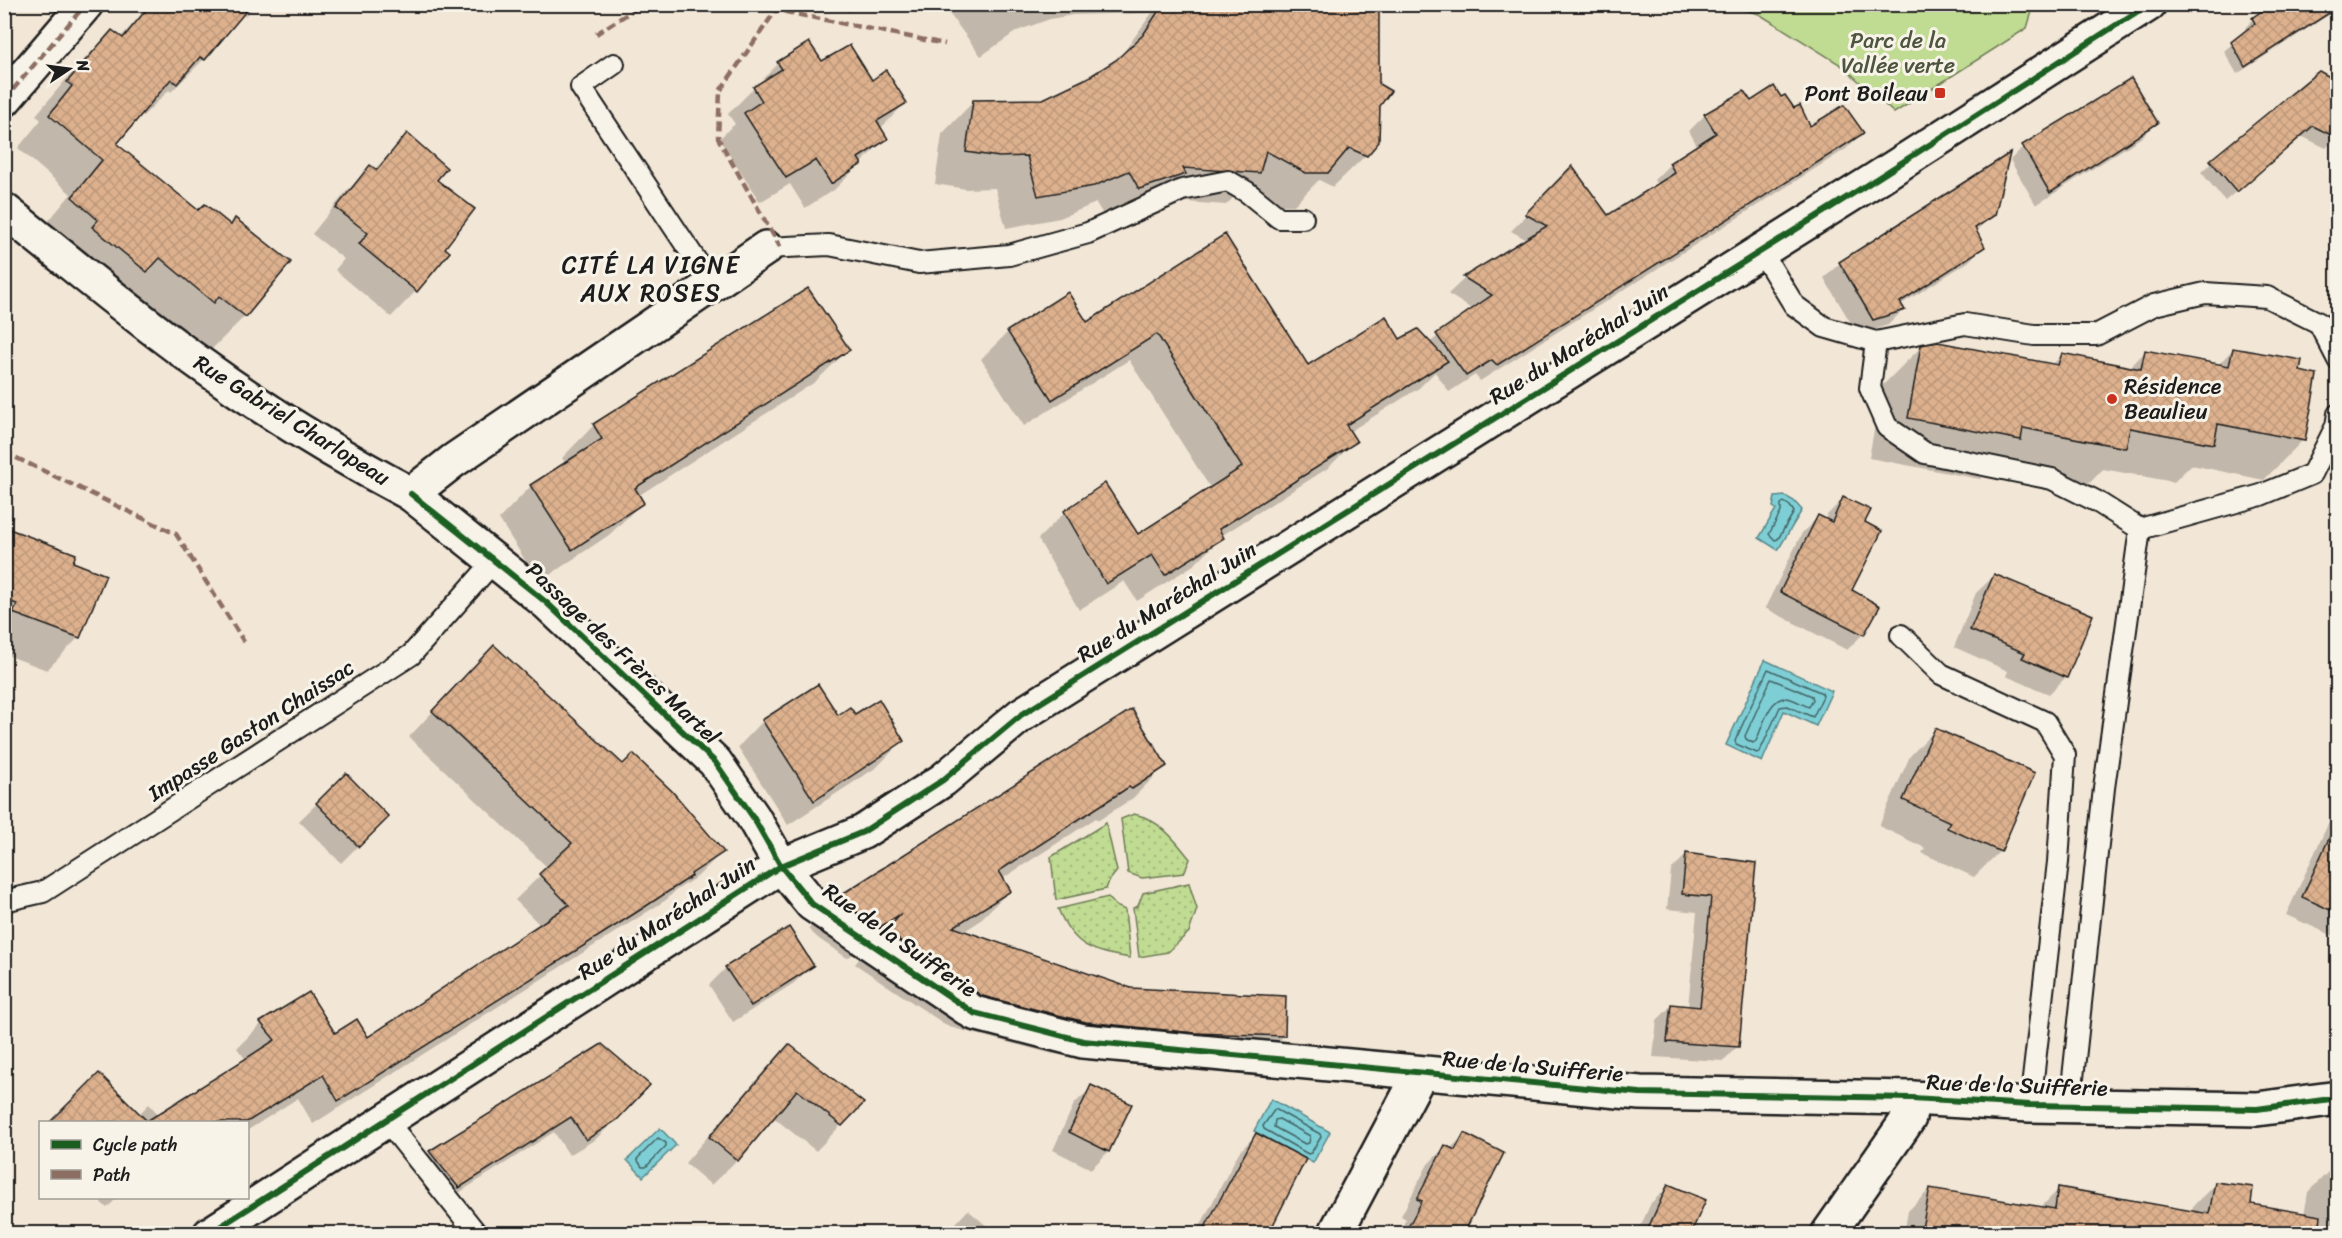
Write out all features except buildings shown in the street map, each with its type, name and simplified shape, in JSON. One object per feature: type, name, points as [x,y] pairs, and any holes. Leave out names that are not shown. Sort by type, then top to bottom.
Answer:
[{"type":"street","points":[[4,100],[86,4]]},
{"type":"street","name":"Rue du Maréchal Juin","points":[[210,1233],[781,866],[863,832],[943,780],[1021,714],[1761,251],[2149,4]]},
{"type":"street","name":"Rue Gabriel Charlopeau","points":[[4,210],[209,370],[352,462],[411,494],[462,455],[766,248]]},
{"type":"street","name":"Passage des Frères Martel","points":[[411,494],[547,603],[715,762],[753,817],[781,866]]},
{"type":"street","name":"Rue de la Suifferie","points":[[781,866],[812,904],[974,1013],[1083,1041],[1640,1094],[1912,1098],[2030,1105],[2257,1109],[2337,1098]]},
{"type":"street","points":[[1335,1233],[1420,1074]]},
{"type":"street","points":[[1828,1233],[1909,1118],[1912,1098]]},
{"type":"lane","points":[[614,64],[580,87],[713,286]]},
{"type":"lane","points":[[766,248],[829,245],[920,263],[1009,255],[1088,233],[1182,190],[1228,181],[1247,192],[1279,218],[1303,218]]},
{"type":"lane","points":[[1761,251],[1794,305],[1824,327],[1876,342],[1965,324],[2034,335],[2096,335],[2154,304],[2205,293],[2268,297],[2319,322],[2337,360]]},
{"type":"lane","points":[[1876,342],[1870,388],[1887,427],[1925,453],[2052,479],[2096,501],[2140,529],[2261,495],[2312,474],[2336,426],[2337,414]]},
{"type":"lane","points":[[2070,1106],[2104,788],[2140,529]]},
{"type":"lane","name":"Impasse Gaston Chaissac","points":[[4,901],[43,892],[411,655],[495,560]]},
{"type":"lane","points":[[1901,635],[1941,674],[2045,722],[2065,755],[2058,862],[2030,1105]]},
{"type":"lane","points":[[386,1120],[477,1233]]},
{"type":"green space","name":"Parc de la Vallée verte","points":[[1727,5],[2034,5],[2027,28],[1894,113],[1841,65],[1759,14]]},
{"type":"green space","points":[[1134,814],[1159,825],[1190,859],[1184,873],[1142,878],[1128,873],[1121,819]]},
{"type":"green space","points":[[1106,823],[1117,871],[1106,889],[1056,900],[1051,857]]},
{"type":"green space","points":[[1189,883],[1197,909],[1189,932],[1168,952],[1139,957],[1133,908],[1138,906],[1143,893]]},
{"type":"green space","points":[[1108,897],[1116,906],[1125,910],[1130,958],[1105,953],[1085,945],[1071,932],[1058,909]]},
{"type":"water","points":[[1785,496],[1794,501],[1802,510],[1778,550],[1759,538],[1776,509],[1773,507],[1775,497]]},
{"type":"water","points":[[1765,660],[1832,691],[1816,726],[1784,711],[1762,762],[1726,745]]},
{"type":"water","points":[[1271,1099],[1330,1132],[1313,1163],[1254,1131]]},
{"type":"water","points":[[660,1128],[676,1145],[643,1177],[627,1160]]},
{"type":"marked path","points":[[4,100],[86,4]]},
{"type":"marked path","points":[[596,34],[643,4]]},
{"type":"marked path","points":[[759,4],[776,10],[945,44]]},
{"type":"marked path","points":[[775,4],[776,10],[720,91],[718,138],[780,247]]},
{"type":"marked path","points":[[4,452],[176,534],[244,642]]},
{"type":"cycle path","points":[[218,1228],[781,866],[863,832],[943,780],[1021,715],[1873,181],[2149,4]]},
{"type":"cycle path","points":[[411,494],[547,603],[715,762],[753,817],[781,866],[812,904],[974,1013],[1083,1041],[1640,1093],[1912,1098],[2030,1105],[2257,1109],[2338,1098]]},
{"type":"place","name":"Pont Boileau","points":[[1940,93]]},
{"type":"place","name":"Résidence Beaulieu","points":[[2112,399]]},
{"type":"district","name":"CITÉ LA VIGNE AUX ROSES","points":[[651,279]]}]
